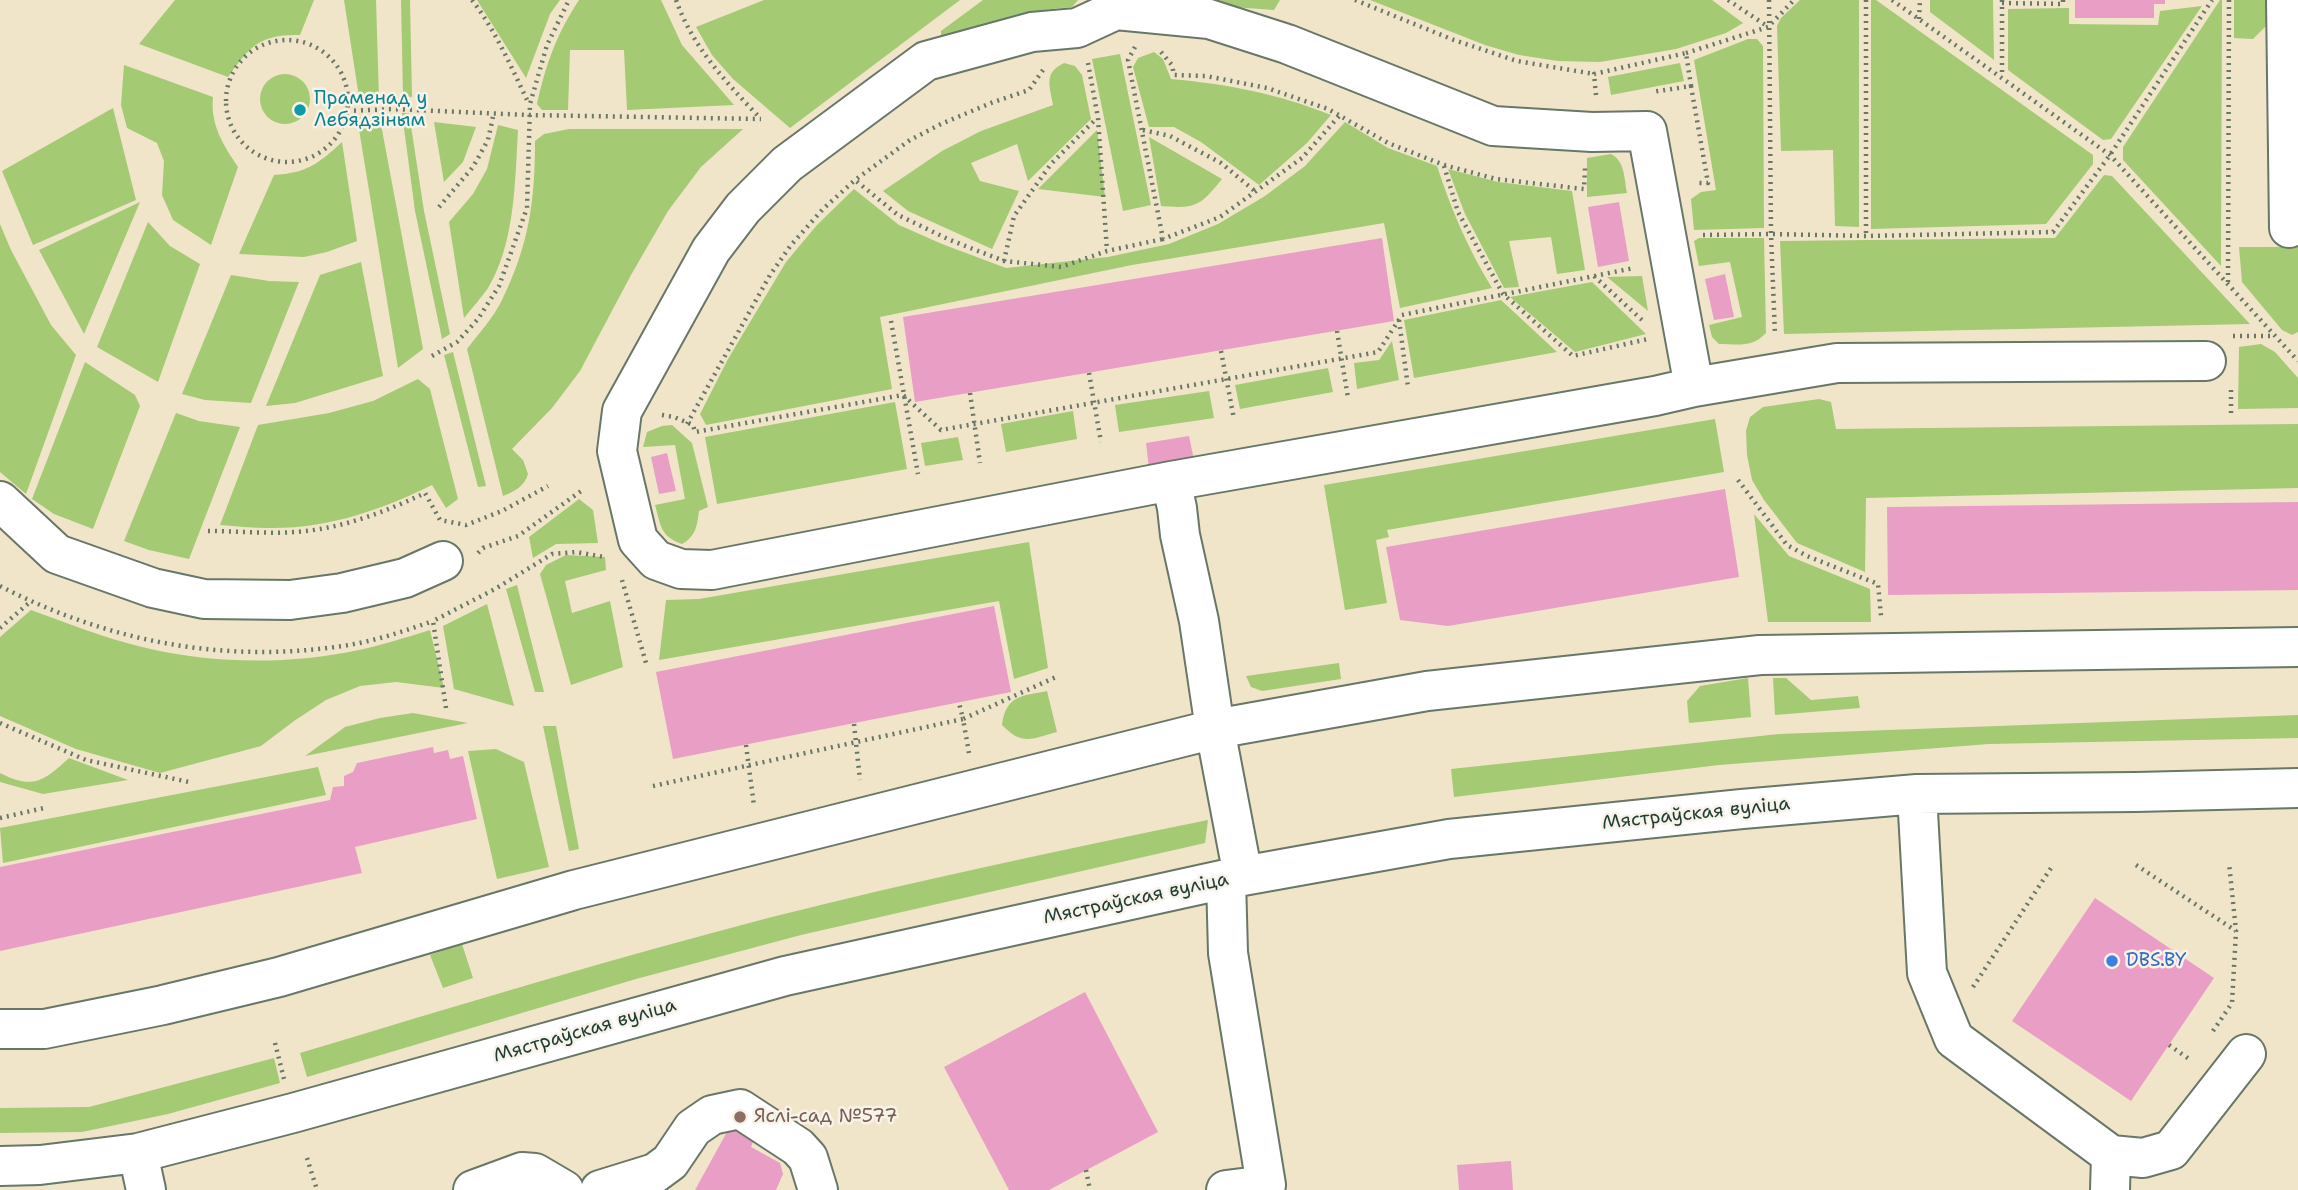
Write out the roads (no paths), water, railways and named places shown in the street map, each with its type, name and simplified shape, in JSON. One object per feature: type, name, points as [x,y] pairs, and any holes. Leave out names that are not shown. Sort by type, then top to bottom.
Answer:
[{"type":"street","points":[[2286,0],[2289,228]]},
{"type":"street","points":[[1694,387],[1647,131],[1592,132],[1493,126],[1287,44],[1209,19],[1116,10],[1077,28],[1032,32],[926,61],[787,164],[743,208],[711,250],[622,411],[617,451],[638,541],[656,560],[681,569],[712,570],[1171,481],[1837,363],[2206,361]]},
{"type":"street","points":[[1171,481],[1199,621],[1215,729],[1234,877],[1228,953],[1266,1185],[1226,1190]]},
{"type":"street","points":[[0,501],[57,554],[153,588],[204,599],[290,600],[342,593],[405,578],[459,558]]},
{"type":"street","points":[[0,1029],[44,1029],[279,977],[574,890],[1215,729],[1427,691],[1760,655],[2298,647]]},
{"type":"street","name":"Мястраўская вуліца","points":[[0,1166],[40,1166],[138,1153],[293,1113],[785,976],[1234,877],[1449,839],[1917,794],[2298,788]]},
{"type":"street","points":[[1917,794],[1927,973],[1954,1039],[2111,1172],[2143,1158],[2171,1150],[2246,1054]]},
{"type":"street","points":[[600,1190],[655,1173],[670,1162],[693,1128],[712,1115],[740,1109],[803,1152],[808,1158],[818,1190]]},
{"type":"street","points":[[138,1153],[146,1190]]},
{"type":"street","points":[[473,1190],[522,1172],[535,1173],[564,1190]]},
{"type":"place","name":"Праменад у Лебядзіным","points":[[300,110]]},
{"type":"place","name":"DBS.BY","points":[[2112,961]]},
{"type":"place","name":"Яслі-сад №577","points":[[740,1117]]}]
